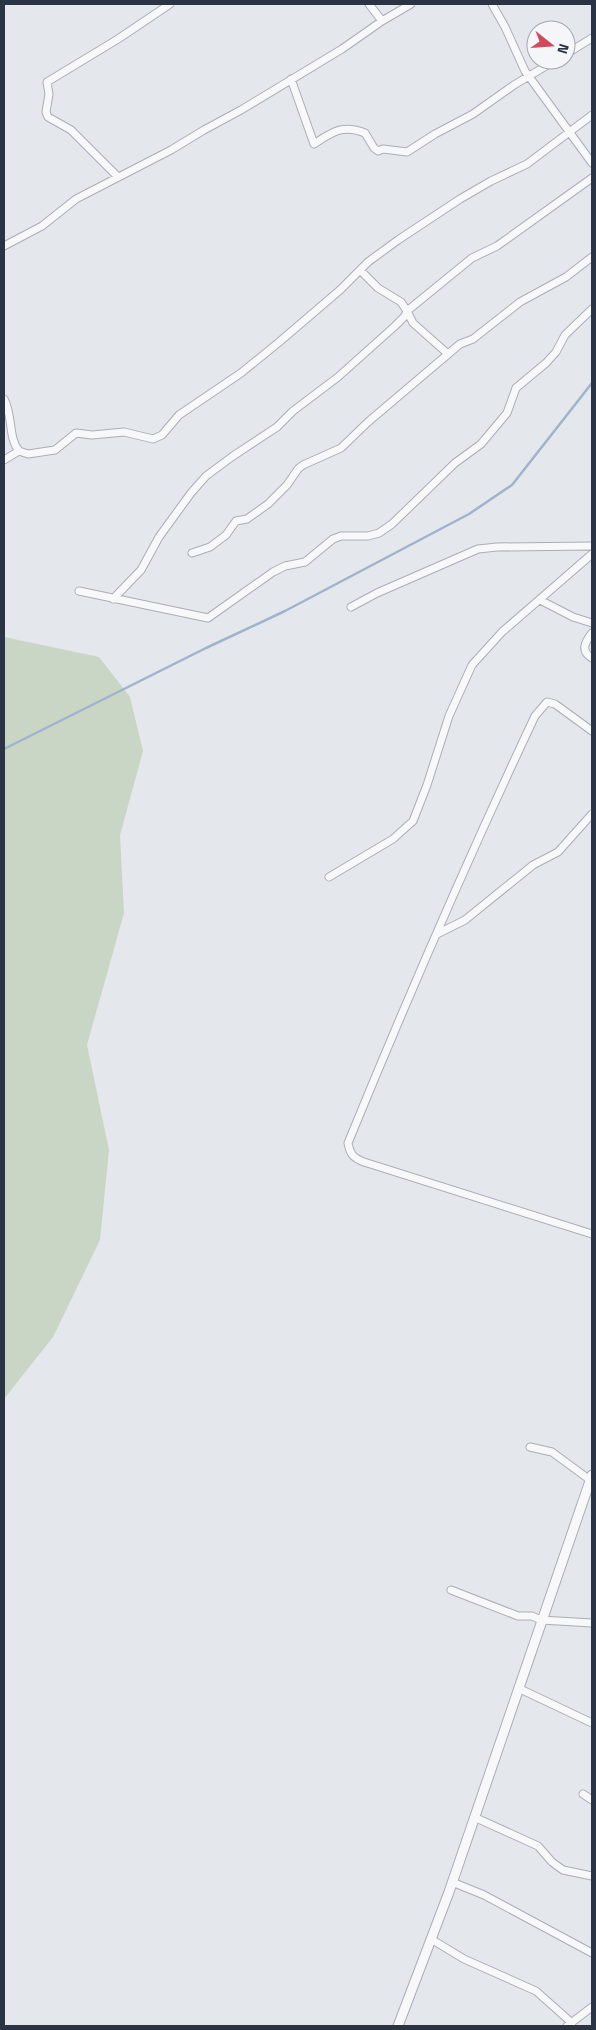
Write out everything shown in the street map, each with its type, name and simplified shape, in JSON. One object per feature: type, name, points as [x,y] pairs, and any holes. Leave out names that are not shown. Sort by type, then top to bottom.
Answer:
[{"type":"street","points":[[118,177],[71,130],[48,117],[46,112],[49,94],[47,82],[118,40],[170,4]]},
{"type":"street","points":[[369,4],[382,21]]},
{"type":"street","points":[[4,246],[42,226],[76,200],[172,150],[355,40],[411,4]]},
{"type":"street","points":[[492,4],[529,76],[592,163]]},
{"type":"street","points":[[576,48],[592,38]]},
{"type":"street","points":[[291,79],[314,144],[335,130],[357,131],[365,133],[378,151],[383,149],[407,152],[435,134],[473,114],[539,70]]},
{"type":"street","points":[[4,399],[10,411],[14,442],[19,451],[28,454],[55,450],[76,433],[80,432],[92,435],[124,432],[149,439],[158,437],[179,415],[241,373],[340,290],[360,270],[398,240],[491,181],[527,164],[592,115]]},
{"type":"street","points":[[113,599],[142,570],[159,537],[200,483],[233,456],[277,427],[293,411],[338,377],[395,326],[406,311],[472,258],[497,246],[592,178]]},
{"type":"street","points":[[192,553],[210,547],[226,535],[236,521],[247,519],[256,514],[287,485],[303,465],[341,448],[368,422],[460,344],[484,332],[520,302],[566,277],[592,257]]},
{"type":"street","points":[[360,270],[373,284],[401,302],[413,323],[448,354]]},
{"type":"street","points":[[79,591],[208,618],[273,572],[285,566],[305,562],[333,539],[341,536],[368,536],[379,533],[392,524],[455,463],[481,444],[507,412],[516,388],[546,363],[556,352],[565,335],[592,309]]},
{"type":"street","points":[[4,460],[19,451]]},
{"type":"street","points":[[352,607],[377,593],[478,549],[497,546],[592,546]]},
{"type":"street","points":[[330,877],[393,840],[413,821],[427,785],[449,716],[472,665],[488,645],[592,554]]},
{"type":"street","points":[[540,600],[573,617],[592,623]]},
{"type":"street","points":[[592,633],[585,643],[585,648],[588,656],[592,658]]},
{"type":"street","points":[[592,731],[555,704],[547,702],[540,707],[508,773],[437,934],[348,1143],[350,1152],[356,1159],[364,1162],[592,1234]]},
{"type":"street","points":[[437,934],[465,920],[533,865],[558,852],[592,814]]},
{"type":"street","points":[[398,2026],[452,1882],[541,1620],[591,1482],[552,1452],[530,1447]]},
{"type":"street","points":[[451,1590],[518,1616],[532,1616],[541,1620],[592,1623]]},
{"type":"street","points":[[518,1688],[592,1723]]},
{"type":"street","points":[[583,1794],[592,1800]]},
{"type":"street","points":[[474,1817],[538,1846],[552,1862],[564,1870],[592,1876]]},
{"type":"street","points":[[452,1882],[484,1896],[592,1953]]},
{"type":"street","points":[[431,1939],[464,1959],[536,1991],[569,2024],[592,2007]]},
{"type":"green space","points":[[4,637],[99,657],[130,697],[143,751],[120,835],[124,913],[87,1045],[109,1150],[100,1240],[53,1337],[4,1399]]},
{"type":"waterway","points":[[4,749],[206,648],[285,611],[469,514],[512,485],[592,383]]}]
